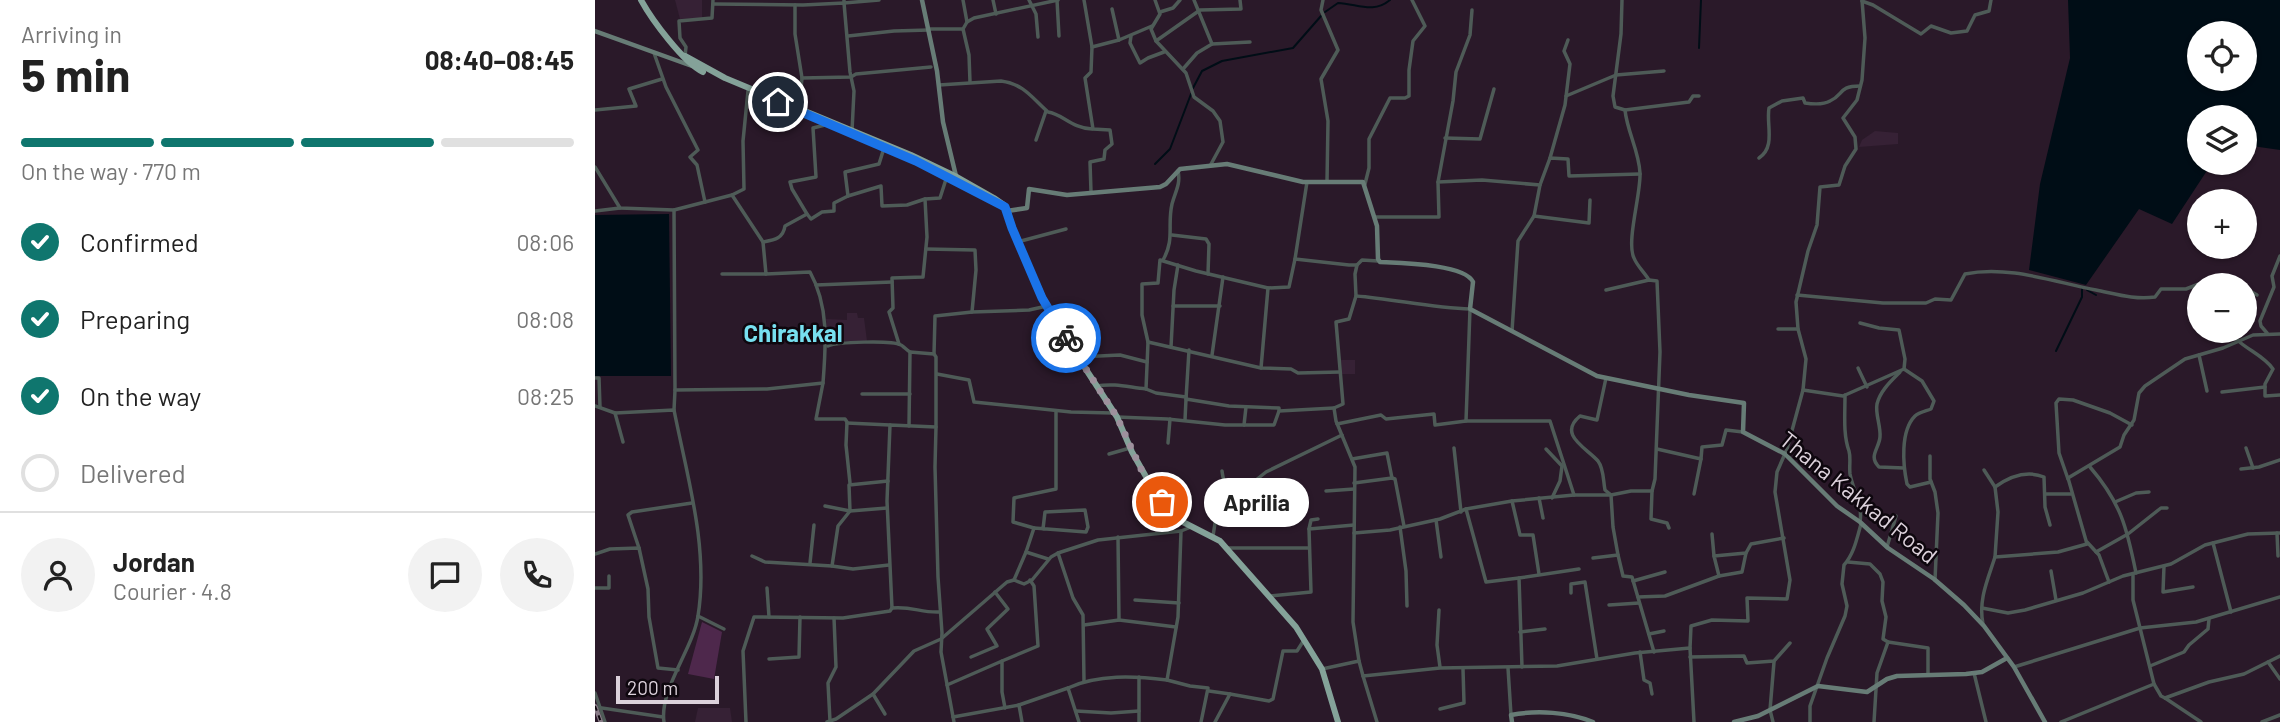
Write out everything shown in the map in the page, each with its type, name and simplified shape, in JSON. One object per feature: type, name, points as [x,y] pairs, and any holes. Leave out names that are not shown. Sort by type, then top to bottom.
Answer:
[{"type":"highway","points":[[641,0],[666,36],[696,66],[885,146]]},
{"type":"highway","points":[[748,89],[799,108],[947,174],[1007,211],[1012,228],[1048,306],[1115,415],[1162,502],[1177,519],[1213,536],[1227,548],[1305,639],[1322,669],[1338,722]]},
{"type":"highway","points":[[947,174],[994,198],[1007,211],[1048,306]]},
{"type":"main road","points":[[922,0],[939,85],[943,122],[957,177]]},
{"type":"main road","points":[[595,31],[696,66]]},
{"type":"main road","points":[[1007,211],[1027,208],[1029,189],[1058,194],[1160,187],[1183,169],[1230,164],[1307,182],[1355,181],[1365,184],[1375,217],[1378,261],[1465,272],[1473,282],[1470,309],[1597,376],[1689,395],[1743,402],[1743,432]]},
{"type":"main road","name":"Thana Kakkad Road","points":[[1743,432],[1785,454],[1837,506],[1887,547],[1935,580],[1984,626],[2014,667],[2045,722]]},
{"type":"main road","points":[[1734,722],[1758,716],[1818,687],[1867,692],[1897,676],[1974,673],[1989,669],[2007,659]]},
{"type":"main road","points":[[1512,722],[1511,715],[1575,715],[1593,722]]},
{"type":"street","points":[[685,56],[686,47],[680,38],[679,21],[712,18],[713,2],[795,5],[879,0]]},
{"type":"street","points":[[963,0],[967,22],[963,29],[970,83]]},
{"type":"street","points":[[993,0],[996,14]]},
{"type":"street","points":[[1029,0],[1036,14],[1038,37]]},
{"type":"street","points":[[967,22],[1057,0],[1059,36]]},
{"type":"street","points":[[1084,0],[1092,47],[1091,72],[1085,78],[1093,129]]},
{"type":"street","points":[[1092,47],[1131,36],[1152,26],[1160,16],[1155,0]]},
{"type":"street","points":[[1160,12],[1173,8],[1179,0]]},
{"type":"street","points":[[1194,0],[1212,44]]},
{"type":"street","points":[[1156,41],[1200,10],[1241,9],[1240,0]]},
{"type":"street","points":[[1323,0],[1321,10],[1338,50],[1321,79],[1328,121],[1327,182]]},
{"type":"street","points":[[1365,184],[1369,168],[1369,139],[1388,100],[1409,96],[1413,41],[1425,26],[1412,0]]},
{"type":"street","points":[[1622,0],[1614,105],[1616,108],[1625,110],[1689,102],[1693,96],[1699,96]]},
{"type":"street","points":[[1694,722],[1691,626],[1712,620],[1748,621],[1747,598],[1787,599],[1790,580],[1775,492],[1777,472],[1785,454],[1803,390],[1806,359],[1795,309],[1817,225],[1820,187],[1839,186],[1845,166],[1856,149],[1855,137],[1843,118],[1857,100],[1860,86],[1864,51],[1862,0],[1921,34],[1931,26],[1951,33],[1967,31],[1975,15],[1989,11],[1991,0]]},
{"type":"street","points":[[844,1],[854,91],[852,131]]},
{"type":"street","points":[[795,5],[795,34],[802,78],[799,108]]},
{"type":"street","points":[[1112,9],[1119,40]]},
{"type":"street","points":[[1375,217],[1439,217],[1438,182],[1445,138],[1456,72],[1470,35],[1472,10]]},
{"type":"street","points":[[1152,26],[1156,41],[1189,77],[1194,97],[1216,114],[1222,126],[1222,145],[1210,166]]},
{"type":"street","points":[[848,36],[894,31],[963,29]]},
{"type":"street","points":[[1131,36],[1130,43],[1140,63],[1164,52]]},
{"type":"street","points":[[1512,331],[1518,241],[1534,216],[1540,185],[1563,116],[1570,64],[1564,51],[1569,40]]},
{"type":"street","points":[[1182,69],[1212,44],[1249,43]]},
{"type":"street","points":[[654,52],[662,79],[698,150],[690,157],[697,165],[705,202]]},
{"type":"street","points":[[802,78],[851,77],[856,74],[930,67]]},
{"type":"street","points":[[1566,96],[1616,75],[1664,71]]},
{"type":"street","points":[[595,110],[636,106],[629,89],[662,79]]},
{"type":"street","points":[[939,85],[1001,82],[1016,85],[1030,92],[1045,111],[1054,113],[1073,125],[1111,130],[1112,143],[1105,150],[1104,159],[1090,162],[1091,192]]},
{"type":"street","points":[[1759,158],[1764,153],[1769,138],[1769,108],[1787,100],[1803,98],[1805,103],[1825,103],[1833,100],[1845,88],[1860,86]]},
{"type":"street","points":[[595,211],[620,208],[674,210],[732,195],[744,189],[743,141],[748,89]]},
{"type":"street","points":[[1445,138],[1480,139],[1494,89]]},
{"type":"street","points":[[1625,110],[1639,159],[1640,174],[1631,244],[1633,258],[1649,280]]},
{"type":"street","points":[[1036,140],[1045,111]]},
{"type":"street","points":[[830,123],[813,128],[815,177],[790,182],[792,190],[811,219],[823,212],[834,211],[834,203],[848,196],[881,186],[882,206],[907,205],[925,199],[940,198],[947,174]]},
{"type":"street","points":[[848,196],[845,172],[879,164],[885,146]]},
{"type":"street","points":[[1551,158],[1568,159],[1569,176],[1640,174]]},
{"type":"street","points":[[595,167],[620,208]]},
{"type":"street","points":[[1146,389],[1148,342],[1142,315],[1142,284],[1158,283],[1159,261],[1163,260],[1172,235],[1171,206],[1180,179],[1178,171]]},
{"type":"street","points":[[1438,182],[1482,180],[1540,185]]},
{"type":"street","points":[[1163,260],[1268,288],[1289,287],[1307,182]]},
{"type":"street","points":[[732,195],[763,242],[767,274]]},
{"type":"street","points":[[899,344],[889,312],[893,308],[892,278],[923,277],[926,249],[925,199]]},
{"type":"street","points":[[1534,216],[1588,223],[1590,200]]},
{"type":"street","points":[[597,707],[664,719],[668,695],[698,616],[701,554],[674,410],[674,210]]},
{"type":"street","points":[[763,242],[779,239],[785,226],[807,215]]},
{"type":"street","points":[[1021,241],[1066,229]]},
{"type":"street","points":[[1172,235],[1206,239],[1209,244],[1208,274]]},
{"type":"street","points":[[926,249],[975,250],[972,312]]},
{"type":"street","points":[[2267,333],[2260,321],[2274,285],[2272,276],[2280,256]]},
{"type":"street","points":[[1295,259],[1357,265]]},
{"type":"street","points":[[1096,386],[1120,383],[1156,393],[1246,407],[1279,408],[1279,411],[1334,408],[1343,404],[1336,322],[1349,319],[1356,296],[1357,265],[1362,260],[1378,261]]},
{"type":"street","points":[[1171,347],[1178,265]]},
{"type":"street","points":[[1797,295],[1883,303],[1951,300],[1965,274],[1980,271],[2033,276],[2137,298],[2155,297],[2161,289],[2187,289]]},
{"type":"street","points":[[722,274],[810,272],[823,301],[826,348],[816,419],[845,419],[850,483],[850,511],[838,526],[832,566]]},
{"type":"street","points":[[1212,356],[1223,278]]},
{"type":"street","points":[[1606,290],[1649,280],[1657,281],[1659,389],[1651,519],[1667,523],[1669,528]]},
{"type":"street","points":[[816,285],[892,282]]},
{"type":"street","points":[[2274,285],[2280,287]]},
{"type":"street","points":[[1261,368],[1268,288]]},
{"type":"street","points":[[1356,296],[1389,298],[1450,309],[1470,309],[1466,421]]},
{"type":"street","points":[[1048,306],[1029,310],[935,316],[936,548],[942,669],[953,719],[1019,705],[1084,681],[1139,677],[1206,687],[1209,691],[1269,701],[1273,699],[1283,651],[1297,651],[1305,639]]},
{"type":"street","points":[[1173,306],[1220,306]]},
{"type":"street","points":[[1860,323],[1899,330],[1905,359],[1902,370],[1887,386],[1877,403],[1880,439],[1873,456],[1879,467],[1904,468]]},
{"type":"street","points":[[1778,328],[1798,329]]},
{"type":"street","points":[[2257,336],[2267,333],[2280,334]]},
{"type":"street","points":[[1148,342],[1261,368],[1291,369],[1298,373],[1340,372]]},
{"type":"street","points":[[826,348],[829,344],[837,343],[899,344],[910,352],[934,354]]},
{"type":"street","points":[[2068,479],[2120,447],[2137,410],[2139,393],[2145,386],[2185,359],[2234,343]]},
{"type":"street","points":[[2238,343],[2273,369],[2265,387],[2265,396],[2280,395]]},
{"type":"street","points":[[1185,420],[1189,350]]},
{"type":"street","points":[[909,426],[910,352]]},
{"type":"street","points":[[1077,356],[1120,355],[1147,362]]},
{"type":"street","points":[[2199,355],[2207,391]]},
{"type":"street","points":[[1858,368],[1867,387]]},
{"type":"street","points":[[1803,390],[1845,396],[1902,370]]},
{"type":"street","points":[[1902,370],[1922,381],[1934,401],[1931,409],[1915,416],[1903,449],[1908,487],[1931,482]]},
{"type":"street","points":[[937,374],[969,380],[974,402],[1056,411],[1225,425],[1274,425],[1279,411]]},
{"type":"street","points":[[595,378],[599,378],[597,407],[615,413],[674,410]]},
{"type":"street","points":[[1606,378],[1597,420],[1580,416],[1573,422],[1571,429],[1576,442],[1602,469],[1605,490],[1611,495],[1615,543],[1623,576],[1632,577],[1654,652]]},
{"type":"street","points":[[675,390],[767,389],[823,383]]},
{"type":"street","points":[[2222,392],[2265,387]]},
{"type":"street","points":[[862,394],[910,394]]},
{"type":"street","points":[[1810,722],[1809,711],[1845,616],[1847,606],[1842,584],[1844,565],[1857,543],[1861,523],[1858,499],[1853,491],[1849,453],[1845,445],[1845,396]]},
{"type":"street","points":[[1995,557],[2058,552],[2087,544],[2059,453],[2056,403],[2059,399],[2073,400],[2110,413],[2131,425]]},
{"type":"street","points":[[1244,425],[1246,407]]},
{"type":"street","points":[[1334,408],[1337,424],[1355,467],[1353,622],[1359,661],[1377,722]]},
{"type":"street","points":[[1043,529],[1045,512],[1085,510],[1088,527],[1086,532],[1043,529],[1034,528],[1013,522],[1014,498],[1056,489],[1056,411]]},
{"type":"street","points":[[615,413],[623,442]]},
{"type":"street","points":[[1337,424],[1381,415],[1386,419],[1434,414],[1435,425],[1466,421],[1550,421],[1574,495]]},
{"type":"street","points":[[1168,443],[1170,419]]},
{"type":"street","points":[[847,423],[936,426]]},
{"type":"street","points":[[890,425],[887,508],[892,608]]},
{"type":"street","points":[[1694,495],[1702,447],[1722,445],[1726,430],[1743,432]]},
{"type":"street","points":[[1228,500],[1243,500],[1253,494],[1256,480],[1266,472],[1342,435]]},
{"type":"street","points":[[1109,454],[1130,447]]},
{"type":"street","points":[[1454,448],[1461,512]]},
{"type":"street","points":[[2246,448],[2253,468]]},
{"type":"street","points":[[1545,449],[1562,466],[1560,481],[1552,498]]},
{"type":"street","points":[[1657,449],[1700,459]]},
{"type":"street","points":[[1352,459],[1387,453],[1392,478],[1395,480],[1402,527],[1407,606]]},
{"type":"street","points":[[1930,456],[1931,482],[1938,513],[1935,580]]},
{"type":"street","points":[[2241,470],[2280,460]]},
{"type":"street","points":[[2090,467],[2110,492],[2128,534],[2134,574],[2133,600],[2154,684],[2161,696],[2201,722]]},
{"type":"street","points":[[1984,470],[1995,487],[1998,512],[1995,557],[1984,590],[1984,626]]},
{"type":"street","points":[[1213,536],[1216,517],[1225,510],[1228,500],[1222,471]]},
{"type":"street","points":[[1995,487],[2020,475],[2039,474],[2044,477],[2050,525]]},
{"type":"street","points":[[1326,491],[1392,478]]},
{"type":"street","points":[[850,483],[888,481]]},
{"type":"street","points":[[1354,533],[1402,527],[1436,520],[1467,509],[1512,501],[1653,491]]},
{"type":"street","points":[[2115,502],[2136,493],[2150,492]]},
{"type":"street","points":[[1253,494],[1273,507]]},
{"type":"street","points":[[2045,494],[2071,494]]},
{"type":"street","points":[[1539,498],[1543,518]]},
{"type":"street","points":[[1512,501],[1520,535],[1532,535],[1539,574]]},
{"type":"street","points":[[678,670],[658,668],[648,589],[628,515],[632,512],[692,503]]},
{"type":"street","points":[[825,506],[850,511],[887,508]]},
{"type":"street","points":[[2096,552],[2128,534],[2161,509],[2167,508]]},
{"type":"street","points":[[1467,509],[1486,582],[1579,569]]},
{"type":"street","points":[[1887,547],[1896,516]]},
{"type":"street","points":[[1270,596],[1311,592],[1309,529],[1311,520],[1318,519]]},
{"type":"street","points":[[1436,520],[1441,557]]},
{"type":"street","points":[[810,563],[814,525]]},
{"type":"street","points":[[1309,529],[1354,525]]},
{"type":"street","points":[[1014,580],[1024,584],[1048,559],[1058,553],[1098,540],[1181,531],[1192,527]]},
{"type":"street","points":[[829,722],[873,694],[914,651],[941,639],[995,592],[1014,580],[1034,528]]},
{"type":"street","points":[[1167,680],[1179,604],[1181,531]]},
{"type":"street","points":[[1982,608],[2008,613],[2083,593],[2109,582],[2164,566],[2206,545],[2248,534],[2278,533],[2278,555]]},
{"type":"street","points":[[1712,534],[1719,576]]},
{"type":"street","points":[[1118,537],[1119,620]]},
{"type":"street","points":[[1638,597],[1665,596],[1719,576],[1742,572],[1751,544],[1784,538]]},
{"type":"street","points":[[2085,538],[2096,552],[2109,582]]},
{"type":"street","points":[[2213,543],[2231,612]]},
{"type":"street","points":[[595,554],[610,549],[639,548]]},
{"type":"street","points":[[1227,548],[1309,548]]},
{"type":"street","points":[[1026,552],[1048,559]]},
{"type":"street","points":[[1058,553],[1073,598],[1083,615],[1084,681]]},
{"type":"street","points":[[1714,556],[1746,553]]},
{"type":"street","points":[[1593,558],[1618,555]]},
{"type":"street","points":[[752,556],[765,562],[810,563],[853,569],[890,565]]},
{"type":"street","points":[[1848,562],[1870,564],[1876,568],[1883,582],[1882,601],[1886,617],[1883,639],[1928,648],[1928,674]]},
{"type":"street","points":[[2164,566],[2163,592],[2193,587]]},
{"type":"street","points":[[2051,571],[2056,600]]},
{"type":"street","points":[[1633,581],[1665,572]]},
{"type":"street","points":[[595,588],[609,588],[609,576]]},
{"type":"street","points":[[1520,579],[1522,667]]},
{"type":"street","points":[[947,685],[1038,646],[1034,586],[1030,580]]},
{"type":"street","points":[[1571,593],[1570,584],[1585,582],[1597,659]]},
{"type":"street","points":[[767,588],[769,617]]},
{"type":"street","points":[[971,657],[997,646],[987,629],[1008,609],[995,592]]},
{"type":"street","points":[[2014,667],[2140,628],[2196,622],[2280,597]]},
{"type":"street","points":[[1135,600],[1179,604]]},
{"type":"street","points":[[1609,605],[1639,603]]},
{"type":"street","points":[[746,722],[743,643],[748,641],[754,617],[834,618],[912,607],[924,612],[940,612]]},
{"type":"street","points":[[1439,610],[1437,645],[1440,668]]},
{"type":"street","points":[[698,616],[724,629]]},
{"type":"street","points":[[769,659],[799,657],[800,617]]},
{"type":"street","points":[[829,722],[828,683],[837,667],[834,618]]},
{"type":"street","points":[[2150,666],[2185,652],[2190,643],[2208,629],[2209,619]]},
{"type":"street","points":[[1084,625],[1119,620],[1176,627]]},
{"type":"street","points":[[1520,632],[1545,629]]},
{"type":"street","points":[[1649,634],[1664,631]]},
{"type":"street","points":[[1773,722],[1770,710],[1774,661],[1790,642]]},
{"type":"street","points":[[1874,722],[1877,673],[1888,642]]},
{"type":"street","points":[[1363,676],[1440,668],[1557,666],[1640,652],[1690,648]]},
{"type":"street","points":[[1640,652],[1644,680],[1650,683],[1652,694]]},
{"type":"street","points":[[1690,657],[1744,656],[1747,663],[1774,661]]},
{"type":"street","points":[[2165,698],[2209,682],[2244,674],[2280,656]]},
{"type":"street","points":[[1002,661],[1005,708]]},
{"type":"street","points":[[1322,669],[1359,661]]},
{"type":"street","points":[[2268,662],[2280,679]]},
{"type":"street","points":[[1440,709],[1464,703],[1463,668]]},
{"type":"street","points":[[1508,668],[1511,715]]},
{"type":"street","points":[[1974,673],[1986,722]]},
{"type":"street","points":[[1139,677],[1139,722]]},
{"type":"street","points":[[2061,722],[2154,684]]},
{"type":"street","points":[[1068,688],[1079,722]]},
{"type":"street","points":[[1201,722],[1209,691]]},
{"type":"street","points":[[595,693],[597,707],[605,722]]},
{"type":"street","points":[[873,694],[885,714]]},
{"type":"street","points":[[1215,722],[1230,694]]},
{"type":"street","points":[[1019,705],[1022,722]]},
{"type":"street","points":[[1076,712],[1139,711]]},
{"type":"street","points":[[2262,722],[2280,715]]},
{"type":"shaded area","points":[[675,0],[702,0],[702,18],[680,19]]},
{"type":"shaded area","points":[[2068,0],[2280,0],[2280,150],[2257,147],[2257,105],[2187,105],[2187,175],[2204,175],[2195,189],[2187,189],[2187,201],[2172,224],[2139,209],[2086,285],[2029,270],[2040,184],[2070,58]]},
{"type":"shaded area","points":[[1875,131],[1898,133],[1898,144],[1859,147],[1862,140]]},
{"type":"shaded area","points":[[669,214],[671,376],[595,376],[595,215]]},
{"type":"shaded area","points":[[847,313],[857,313],[858,318],[864,318],[867,341],[828,342],[826,319],[847,320]]},
{"type":"shaded area","points":[[1341,360],[1355,360],[1355,374],[1342,374]]},
{"type":"shaded area","points":[[702,622],[722,632],[714,679],[688,674]]},
{"type":"shaded area","points":[[698,708],[730,708],[732,722],[695,722]]},
{"type":"waterway","points":[[1325,12],[1338,3],[1378,7],[1390,0]]},
{"type":"waterway","points":[[1699,48],[1701,0]]},
{"type":"waterway","points":[[1193,88],[1202,71],[1222,61],[1293,48],[1321,16]]},
{"type":"waterway","points":[[1155,164],[1170,149],[1191,94]]},
{"type":"waterway","points":[[2056,351],[2082,297],[2082,288]]},
{"type":"waterway","points":[[2087,290],[2096,295]]},
{"type":"railway","points":[[595,706],[601,722]]},
{"type":"way so far","points":[[1066,338],[1117,417],[1142,471],[1162,502]]},
{"type":"place","name":"Aprilia","points":[[1162,502]]},
{"type":"district","name":"Chirakkal","points":[[793,332]]},
{"type":"route","points":[[778,102],[916,161],[1005,207],[1042,298],[1066,338]]}]
